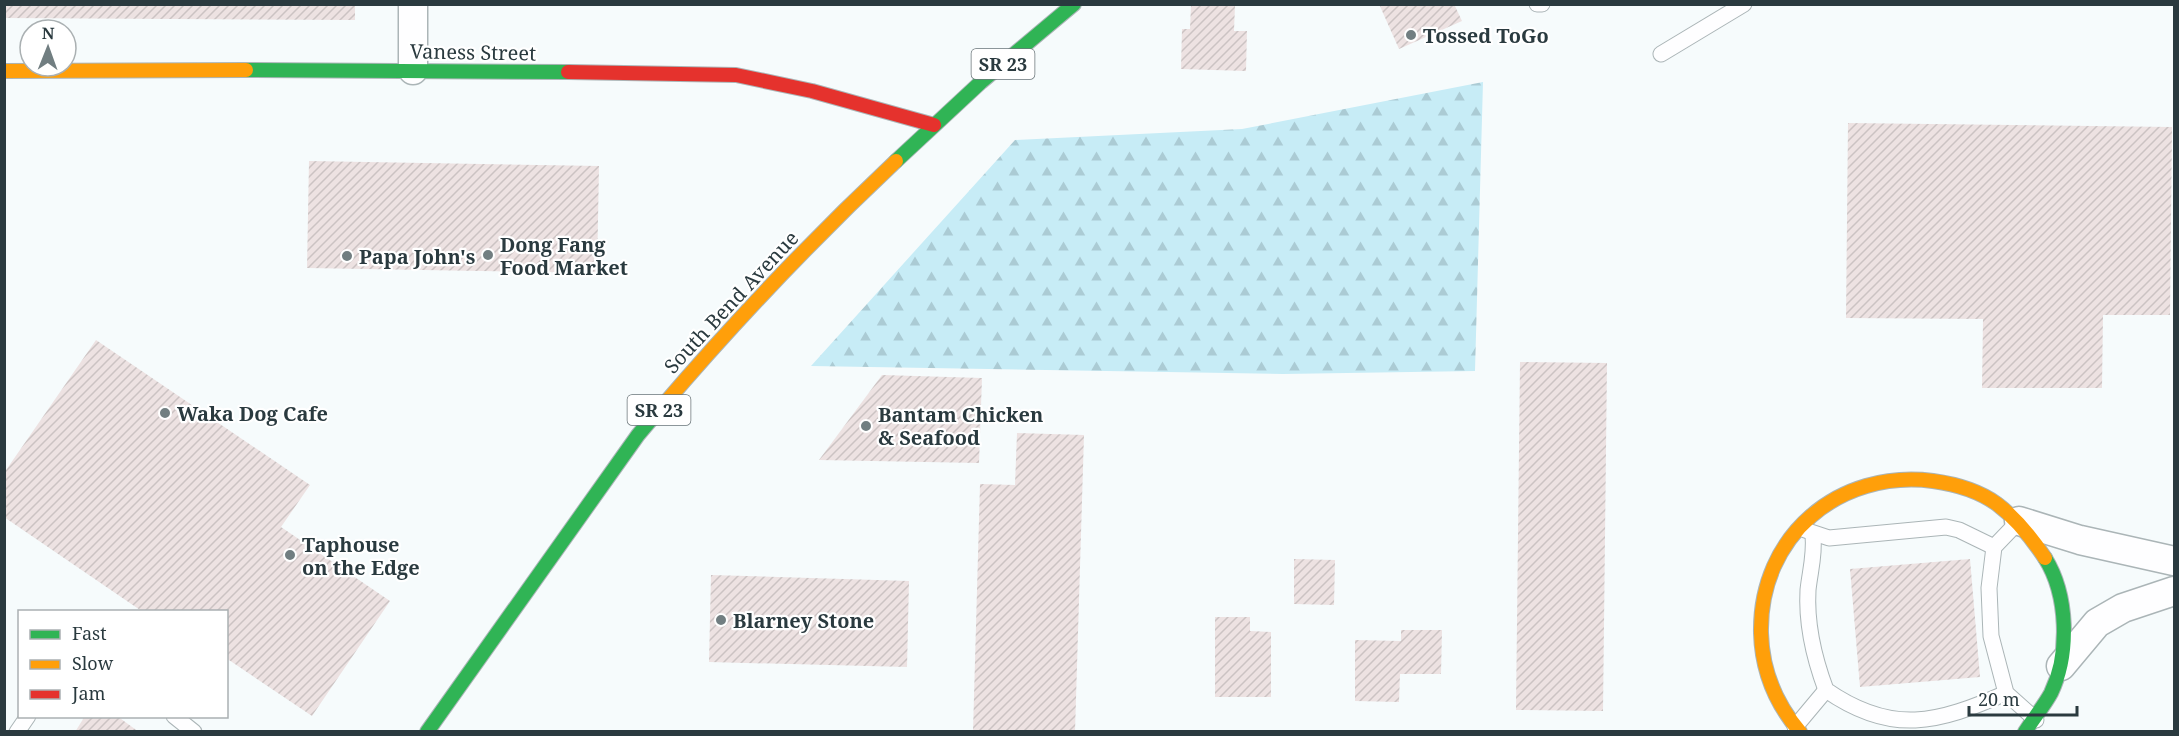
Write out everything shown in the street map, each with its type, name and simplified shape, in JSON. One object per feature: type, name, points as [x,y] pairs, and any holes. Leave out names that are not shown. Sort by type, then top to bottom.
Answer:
[{"type":"street","points":[[413,4],[413,69]]},
{"type":"street","name":"South Bend Avenue","points":[[427,732],[638,435],[688,375],[782,273],[934,125],[1074,4]]},
{"type":"street","name":"Vaness Street","points":[[4,71],[413,69],[736,75],[812,92],[934,125]]},
{"type":"street","points":[[1797,729],[1774,694],[1762,657],[1760,629],[1763,601],[1770,574],[1783,549],[1807,531],[1820,509],[1842,495],[1867,484],[1893,479],[1921,478],[1957,484],[1998,503],[2019,521],[2036,541],[2050,563],[2059,588],[2064,614],[2061,666],[2053,690],[2030,726]]},
{"type":"street","points":[[2019,521],[2080,540],[2175,561]]},
{"type":"street","points":[[2061,666],[2097,623],[2123,608],[2175,591]]},
{"type":"lane","points":[[1537,4],[1542,4]]},
{"type":"lane","points":[[1661,54],[1744,4]]},
{"type":"lane","points":[[2019,521],[1994,547],[1989,615],[1991,636],[2006,693],[2030,726]]},
{"type":"lane","points":[[1807,531],[1840,538],[1946,527],[1959,530],[1994,547]]},
{"type":"lane","points":[[1807,531],[1815,555],[1808,588],[1811,643],[1826,690],[1866,713],[1892,720],[1958,714],[2006,693]]},
{"type":"lane","points":[[1797,729],[1826,690]]},
{"type":"lane","points":[[17,732],[27,718]]},
{"type":"lane","points":[[175,718],[194,732]]},
{"type":"green space","points":[[1483,82],[1475,371],[1283,374],[811,366],[1015,140],[1242,129]]},
{"type":"building","points":[[4,4],[355,4],[355,20],[4,18]]},
{"type":"building","name":"Tossed ToGo","points":[[1379,4],[1454,4],[1462,21],[1399,49]]},
{"type":"building","points":[[1191,5],[1235,5],[1234,31],[1247,31],[1246,71],[1181,69],[1182,29],[1190,29]]},
{"type":"building","points":[[1848,123],[2172,127],[2170,315],[2103,315],[2102,388],[1982,388],[1983,319],[1846,318]]},
{"type":"building","points":[[309,161],[599,166],[597,273],[307,268]]},
{"type":"building","points":[[96,340],[310,485],[281,527],[390,601],[312,716],[228,659],[228,610],[140,610],[4,517],[4,473]]},
{"type":"building","points":[[1520,362],[1607,363],[1603,711],[1516,710]]},
{"type":"building","points":[[882,375],[982,378],[979,463],[819,460]]},
{"type":"building","points":[[1017,433],[1084,435],[1075,732],[973,732],[980,484],[1015,485]]},
{"type":"building","points":[[1294,559],[1335,560],[1334,605],[1294,604]]},
{"type":"building","points":[[1970,559],[1980,677],[1860,687],[1850,569]]},
{"type":"building","points":[[711,575],[909,581],[907,667],[709,662]]},
{"type":"building","points":[[1215,617],[1250,617],[1250,631],[1271,632],[1271,697],[1215,697]]},
{"type":"building","points":[[1401,630],[1442,630],[1441,674],[1400,674],[1399,702],[1355,701],[1355,640],[1401,641]]},
{"type":"building","points":[[84,718],[120,718],[139,732],[75,732]]},
{"type":"traffic: fast","points":[[896,161],[981,82],[1074,4]]},
{"type":"traffic: fast","points":[[246,70],[568,72]]},
{"type":"traffic: fast","points":[[427,732],[638,435],[660,409]]},
{"type":"traffic: fast","points":[[2025,732],[2051,693],[2057,677],[2064,642],[2062,606],[2053,573],[2045,558]]},
{"type":"traffic: slow","points":[[4,71],[246,70]]},
{"type":"traffic: slow","points":[[660,409],[775,282],[896,161]]},
{"type":"traffic: slow","points":[[1800,732],[1777,698],[1767,674],[1761,633],[1764,598],[1774,567],[1790,539],[1811,516],[1837,498],[1866,486],[1899,480],[1941,482],[1975,492],[1997,504],[2023,529],[2045,558]]},
{"type":"traffic: jam","points":[[568,72],[736,75],[812,91],[934,125]]},
{"type":"place","name":"Tossed ToGo","points":[[1411,35]]},
{"type":"place","name":"Dong Fang Food Market","points":[[488,255]]},
{"type":"place","name":"Papa John's","points":[[347,256]]},
{"type":"place","name":"Waka Dog Cafe","points":[[165,413]]},
{"type":"place","name":"Bantam Chicken & Seafood","points":[[866,426]]},
{"type":"place","name":"Taphouse on the Edge","points":[[290,555]]},
{"type":"place","name":"Blarney Stone","points":[[721,620]]}]
